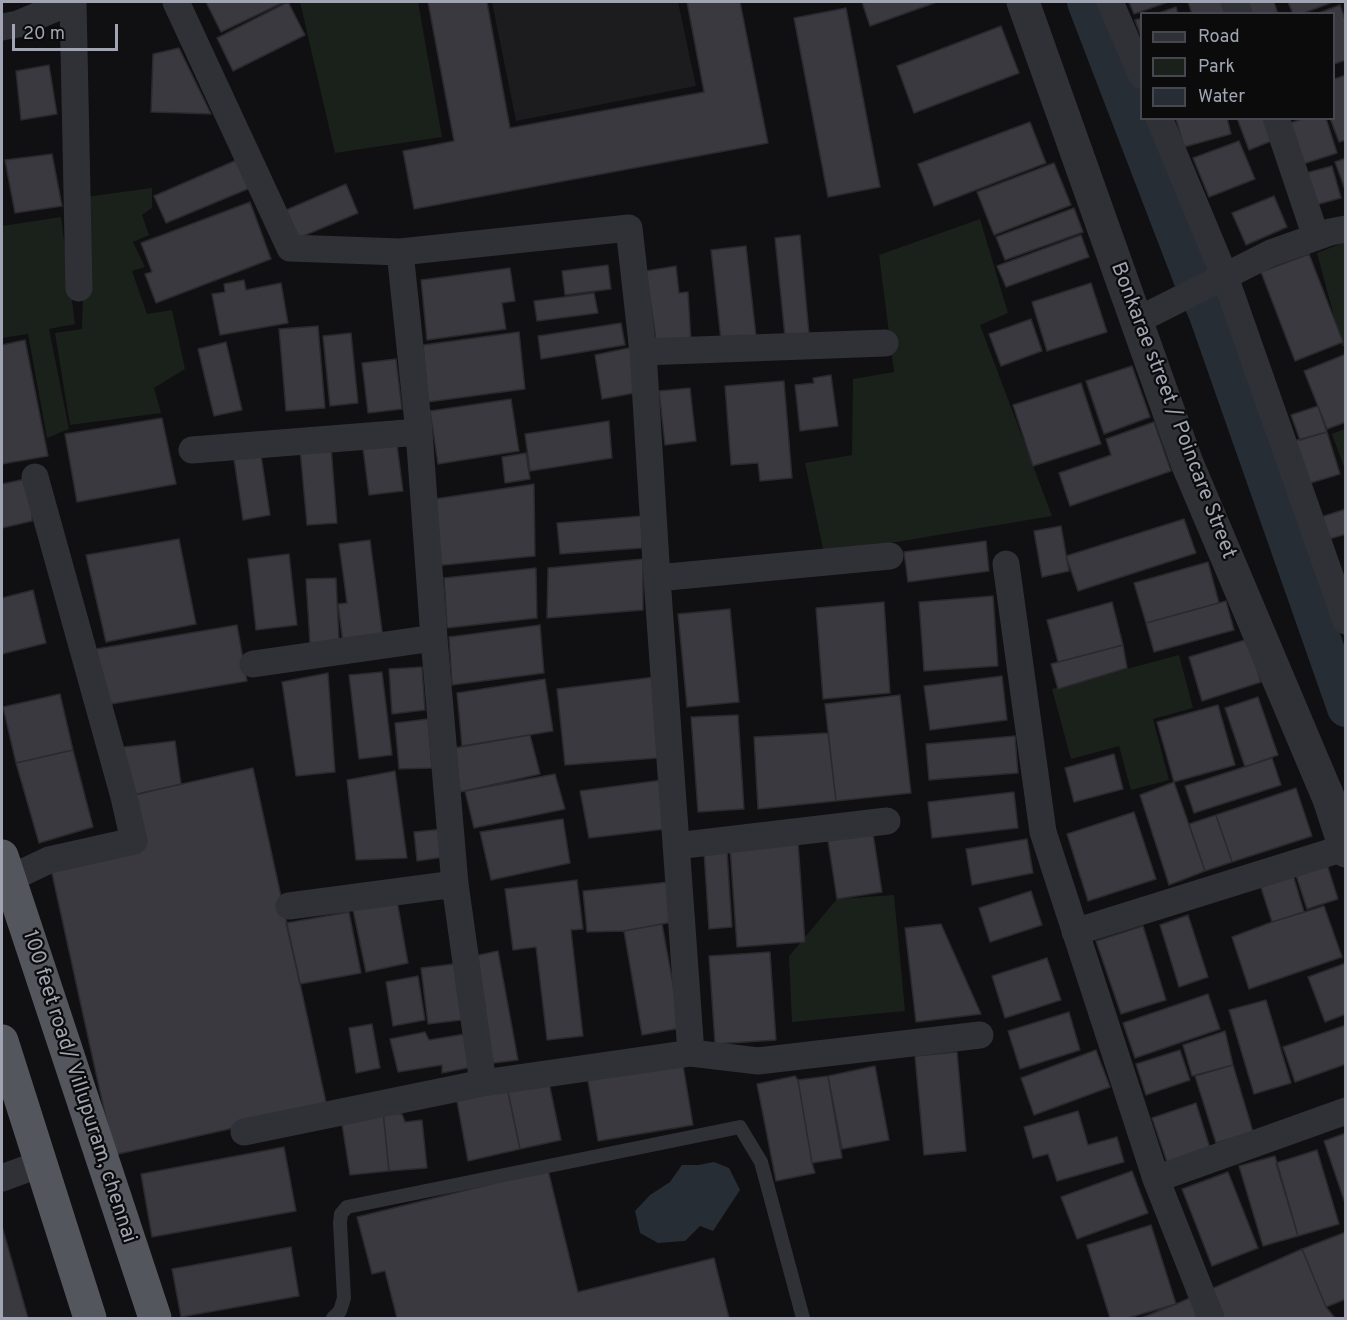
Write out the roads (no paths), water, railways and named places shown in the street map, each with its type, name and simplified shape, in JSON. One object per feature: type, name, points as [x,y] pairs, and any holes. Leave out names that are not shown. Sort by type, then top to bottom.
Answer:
[{"type":"highway","name":"100 feet road/ Villupuram, chennai","points":[[5,867],[155,1318]]},
{"type":"highway","points":[[2,1041],[90,1318]]},
{"type":"street","points":[[2,27],[18,24],[71,2],[79,288]]},
{"type":"street","points":[[176,2],[290,248],[400,252],[629,228],[643,352],[691,1053]]},
{"type":"street","name":"Bonkarae street / Poincare Street","points":[[1023,2],[1143,316],[1187,463],[1337,797],[1345,849]]},
{"type":"street","points":[[1110,2],[1140,71]]},
{"type":"street","points":[[1160,120],[1225,276],[1346,621]]},
{"type":"street","points":[[1277,120],[1316,237]]},
{"type":"street","points":[[1143,316],[1271,253],[1346,229]]},
{"type":"street","points":[[400,252],[418,432],[455,884],[483,1083]]},
{"type":"street","points":[[643,352],[885,343]]},
{"type":"street","points":[[192,450],[418,432]]},
{"type":"street","points":[[5,867],[49,860],[134,841],[124,797],[35,477]]},
{"type":"street","points":[[657,578],[890,556]]},
{"type":"street","points":[[1006,564],[1043,832],[1156,1179],[1211,1318]]},
{"type":"street","points":[[253,664],[434,638]]},
{"type":"street","points":[[676,846],[887,821]]},
{"type":"street","points":[[1076,932],[1345,849]]},
{"type":"street","points":[[289,906],[455,884]]},
{"type":"street","points":[[244,1132],[483,1083],[691,1053],[758,1060],[980,1035]]},
{"type":"street","points":[[1156,1179],[1346,1111]]},
{"type":"street","points":[[2,1178],[40,1164]]},
{"type":"lane","points":[[333,1318],[340,1311],[344,1298],[340,1223],[341,1214],[347,1207],[740,1127],[761,1162],[803,1318]]},
{"type":"water","points":[[714,1162],[729,1168],[740,1190],[713,1231],[700,1226],[685,1241],[658,1243],[640,1233],[635,1211],[650,1195],[670,1182],[682,1165]]},
{"type":"waterway","points":[[1086,2],[1207,312],[1346,708]]}]
